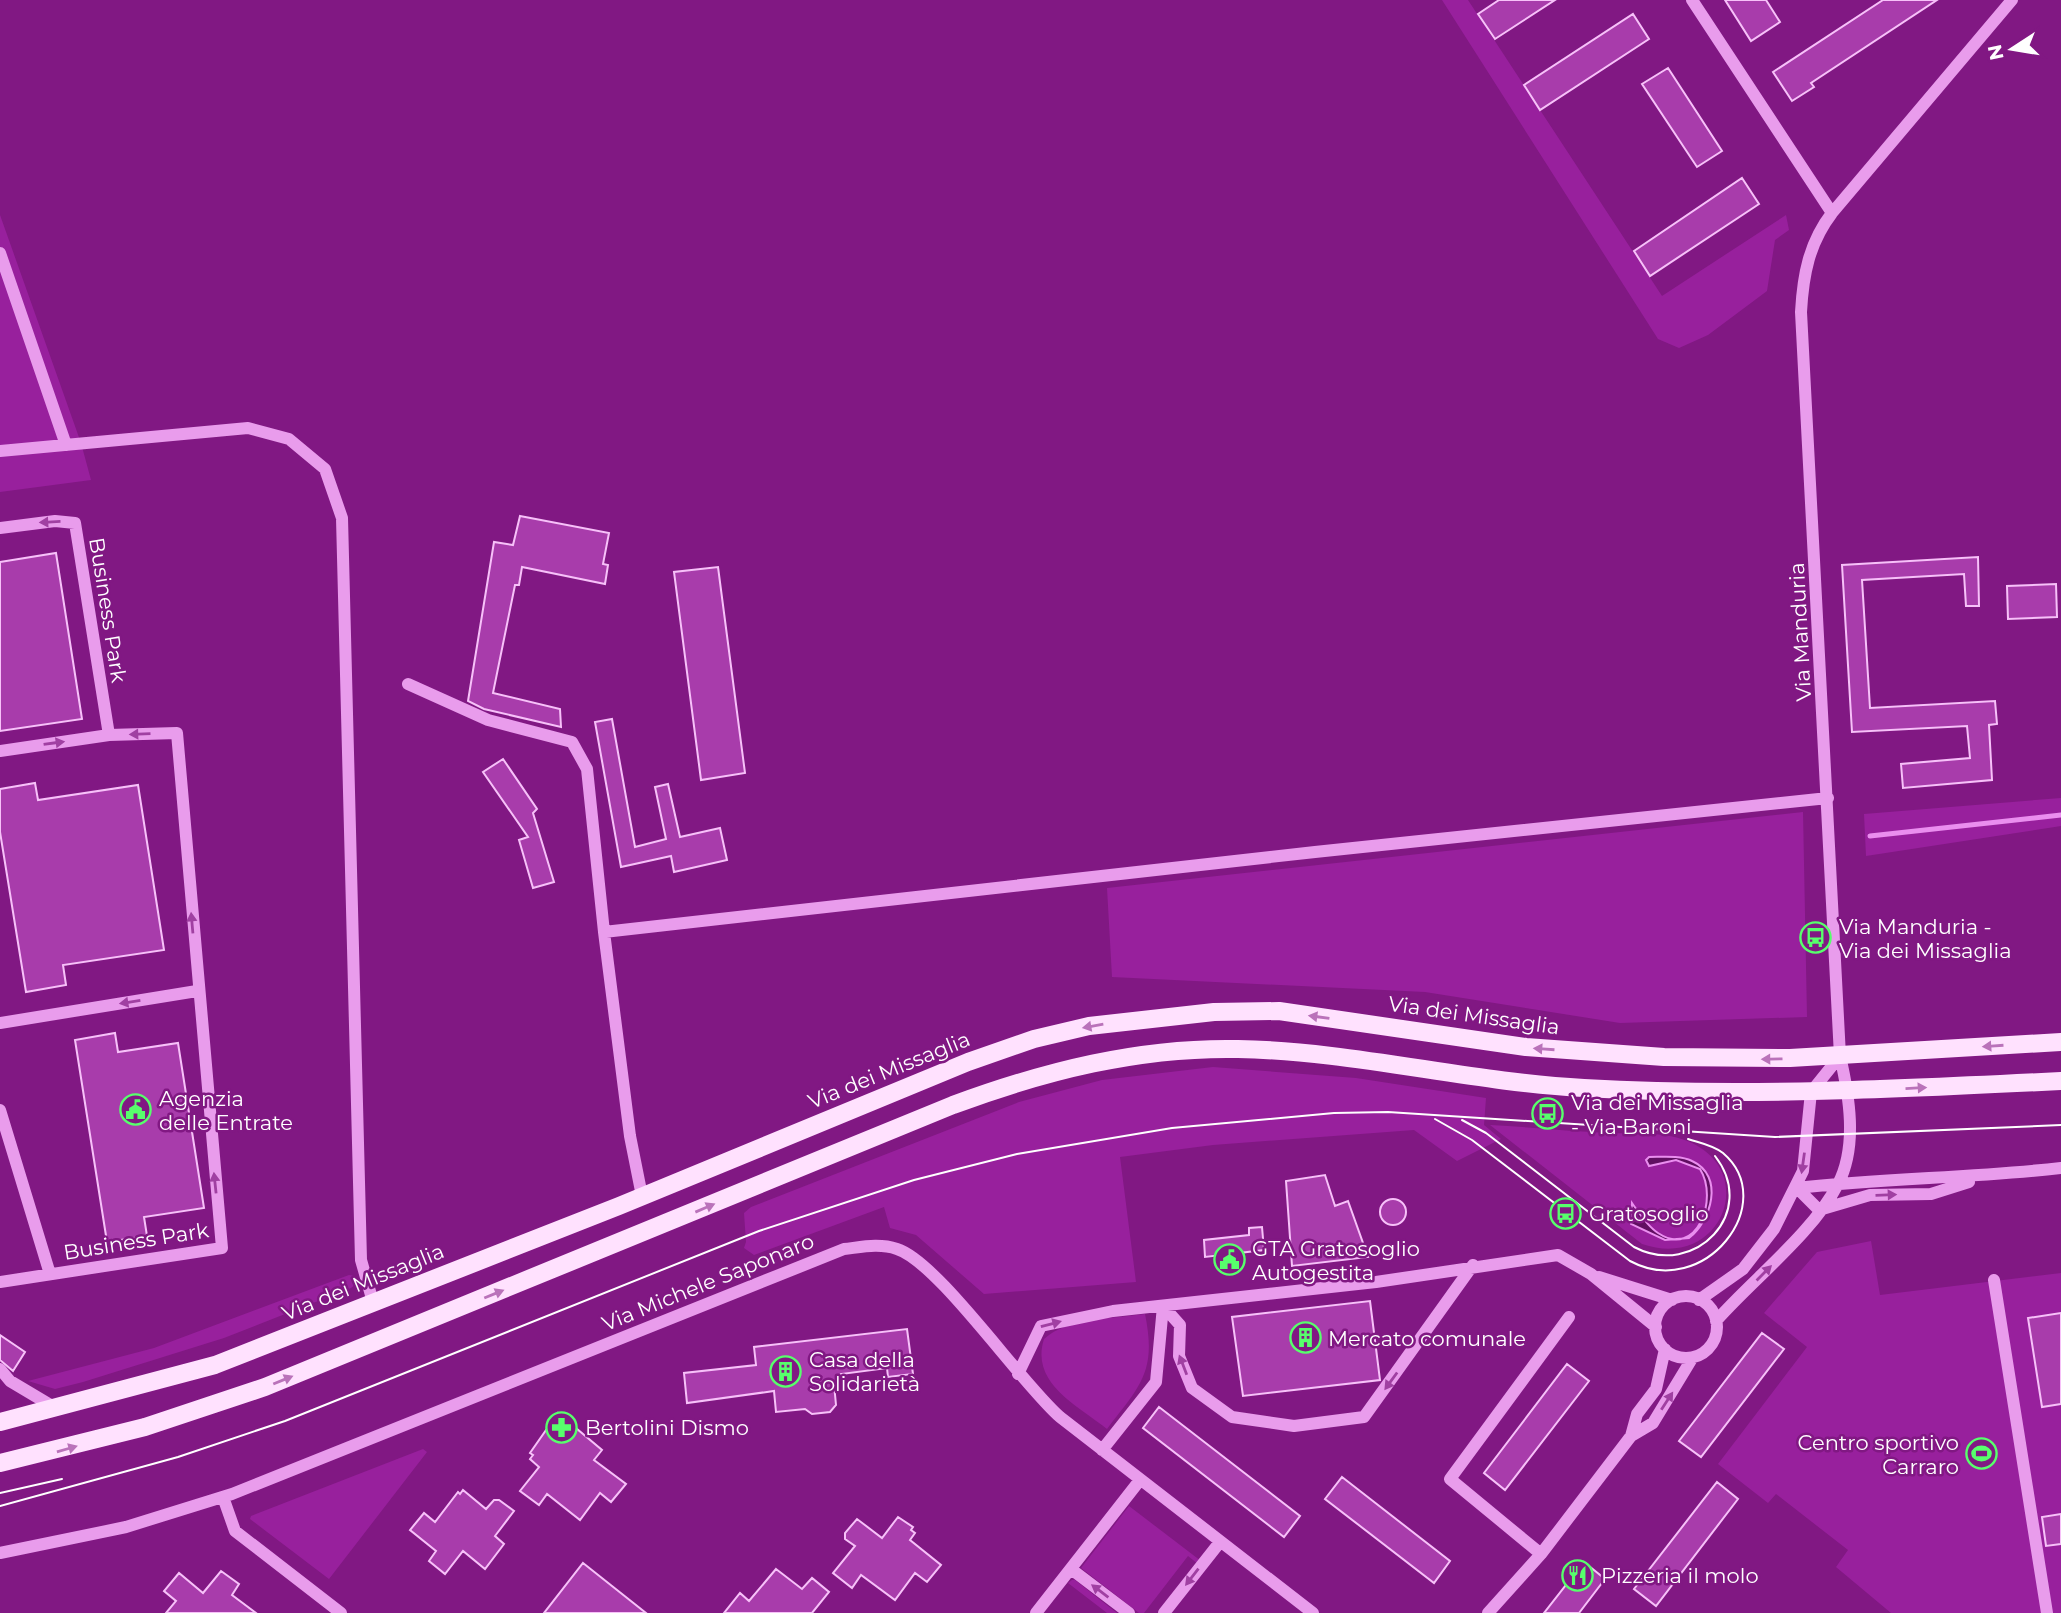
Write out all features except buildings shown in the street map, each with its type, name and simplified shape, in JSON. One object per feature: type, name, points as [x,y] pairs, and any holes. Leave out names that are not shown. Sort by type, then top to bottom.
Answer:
[{"type":"main road","name":"Via dei Missaglia","points":[[0,1422],[215,1365],[642,1196],[968,1062],[1034,1039],[1146,1017],[1279,1011],[1526,1047],[1664,1057],[1772,1059],[2061,1042]]},
{"type":"main road","points":[[0,1464],[145,1427],[265,1387],[953,1105],[1062,1069],[1169,1051],[1239,1049],[1332,1057],[1583,1088],[1811,1092],[2061,1081]]},
{"type":"street","points":[[1692,0],[1832,213]]},
{"type":"street","name":"Via Manduria","points":[[1840,1056],[1801,312],[1805,267],[1822,226],[1832,213],[2012,0]]},
{"type":"street","points":[[0,253],[66,445]]},
{"type":"street","points":[[0,451],[248,428],[289,439],[325,469],[342,518],[361,1260],[373,1303]]},
{"type":"street","name":"Business Park","points":[[0,528],[55,521],[75,523],[109,735]]},
{"type":"street","points":[[408,684],[488,720],[572,743],[587,769],[630,1136],[642,1196]]},
{"type":"street","name":"Business Park","points":[[0,751],[109,735],[177,733],[197,991],[222,1248],[0,1282]]},
{"type":"street","points":[[604,932],[1315,852],[1828,798]]},
{"type":"street","points":[[0,1023],[197,991]]},
{"type":"street","points":[[1716,1321],[1778,1259],[1839,1183],[1847,1155],[1848,1091],[1840,1056]]},
{"type":"street","points":[[1699,1300],[1743,1269],[1774,1229],[1797,1188],[1803,1171],[1811,1092],[1840,1056]]},
{"type":"street","name":"Business Park","points":[[0,1110],[50,1274]]},
{"type":"street","points":[[1797,1188],[1839,1183],[1985,1177],[2061,1168]]},
{"type":"street","points":[[1819,1210],[1870,1195],[1931,1194],[1985,1177]]},
{"type":"street","points":[[1797,1188],[1819,1210]]},
{"type":"street","name":"Via Michele Saponaro","points":[[0,1553],[125,1527],[223,1497],[844,1249],[884,1246],[914,1256],[1047,1406],[1313,1613]]},
{"type":"street","points":[[1018,1374],[1041,1326],[1113,1311],[1376,1282],[1473,1265],[1558,1255],[1591,1274],[1656,1327],[1665,1349],[1656,1389],[1637,1414],[1632,1436]]},
{"type":"street","points":[[1163,1306],[1180,1325],[1179,1356],[1192,1388],[1232,1417],[1294,1426],[1364,1417],[1473,1265]]},
{"type":"street","points":[[1591,1274],[1672,1300],[1686,1297],[1699,1300],[1710,1307],[1717,1332],[1711,1346],[1693,1357],[1680,1358],[1665,1349]]},
{"type":"street","points":[[1994,1280],[2047,1613]]},
{"type":"street","points":[[1656,1327],[1659,1313],[1672,1300]]},
{"type":"street","points":[[1102,1450],[1156,1382],[1163,1306]]},
{"type":"street","points":[[1541,1554],[1450,1479],[1569,1317]]},
{"type":"street","points":[[1488,1613],[1541,1554],[1632,1436],[1653,1423],[1693,1357]]},
{"type":"street","points":[[0,1369],[10,1381],[57,1409]]},
{"type":"street","points":[[1036,1613],[1140,1480]]},
{"type":"street","points":[[223,1497],[235,1531],[341,1613]]},
{"type":"street","points":[[1164,1613],[1220,1542]]},
{"type":"street","points":[[1071,1569],[1129,1613]]},
{"type":"shaded area","points":[[1442,0],[1468,0],[1662,296],[1786,215],[1789,230],[1775,240],[1767,291],[1708,335],[1679,348],[1658,339]]},
{"type":"shaded area","points":[[0,215],[81,443],[91,480],[0,492]]},
{"type":"shaded area","points":[[2061,798],[2061,826],[1866,856],[1864,814]]},
{"type":"shaded area","points":[[1803,812],[1807,1017],[1620,1023],[1425,992],[1112,977],[1107,888]]},
{"type":"shaded area","points":[[1213,1067],[1356,1078],[1486,1098],[1484,1125],[1501,1139],[1457,1161],[1414,1130],[1213,1145],[1120,1157],[1136,1282],[984,1294],[916,1235],[890,1228],[884,1207],[754,1255],[744,1248],[744,1213],[751,1207],[1019,1102],[1102,1080]]},
{"type":"shaded area","points":[[1490,1125],[1651,1134],[1683,1139],[1712,1158],[1723,1176],[1726,1196],[1721,1216],[1710,1232],[1692,1244],[1669,1249],[1642,1244]]},
{"type":"shaded area","points":[[1649,1157],[1687,1159],[1702,1168],[1709,1177],[1711,1199],[1708,1210],[1697,1230],[1689,1238],[1665,1240],[1631,1224],[1632,1203],[1658,1233],[1672,1239],[1684,1238],[1701,1222],[1705,1209],[1707,1195],[1700,1169],[1676,1160],[1649,1166],[1646,1160]]},
{"type":"shaded area","points":[[1871,1241],[1880,1295],[2061,1273],[2061,1613],[1891,1613],[1836,1567],[1848,1550],[1776,1494],[1768,1503],[1718,1464],[1807,1347],[1764,1313],[1817,1252]]},
{"type":"shaded area","points":[[349,1275],[354,1276],[356,1284],[351,1288],[224,1338],[55,1389],[28,1381],[154,1348]]},
{"type":"shaded area","points":[[1145,1314],[1149,1350],[1147,1365],[1137,1389],[1107,1429],[1070,1402],[1050,1380],[1041,1355],[1044,1339],[1078,1323]]},
{"type":"shaded area","points":[[423,1449],[427,1452],[329,1579],[250,1519],[251,1516]]},
{"type":"shaded area","points":[[1129,1506],[1201,1561],[1198,1564],[1188,1556],[1144,1613],[1139,1613],[1081,1568]]},
{"type":"shaded area","points":[[1072,1580],[1117,1613],[1107,1613],[1068,1583]]},
{"type":"waterway","points":[[1870,836],[2061,815]]},
{"type":"tram line","points":[[0,1506],[178,1457],[285,1421],[759,1231],[914,1180],[1017,1154],[1172,1128],[1334,1113],[1388,1112],[1775,1137],[2061,1125]]},
{"type":"tram line","points":[[1435,1119],[1472,1140],[1630,1261],[1658,1270],[1684,1268],[1707,1258],[1726,1241],[1739,1220],[1743,1197],[1739,1174],[1719,1150],[1688,1139]]},
{"type":"tram line","points":[[1462,1120],[1486,1133],[1634,1247],[1657,1255],[1679,1254],[1698,1247],[1714,1234],[1725,1218],[1729,1198],[1727,1177],[1715,1156]]},
{"type":"tram line","points":[[0,1493],[62,1479]]},
{"type":"place","name":"Via Manduria - Via dei Missaglia","points":[[1816,938]]},
{"type":"place","name":"Agenzia delle Entrate","points":[[136,1110]]},
{"type":"place","name":"Via dei Missaglia - Via Baroni","points":[[1548,1114]]},
{"type":"place","name":"Gratosoglio","points":[[1566,1213]]},
{"type":"place","name":"GTA Gratosoglio Autogestita","points":[[1229,1260]]},
{"type":"place","name":"Mercato comunale","points":[[1305,1338]]},
{"type":"place","name":"Casa della Solidarietà","points":[[786,1371]]},
{"type":"place","name":"Bertolini Dismo","points":[[562,1427]]},
{"type":"place","name":"Centro sportivo Carraro","points":[[1982,1454]]},
{"type":"place","name":"Pizzeria il molo","points":[[1578,1575]]}]
